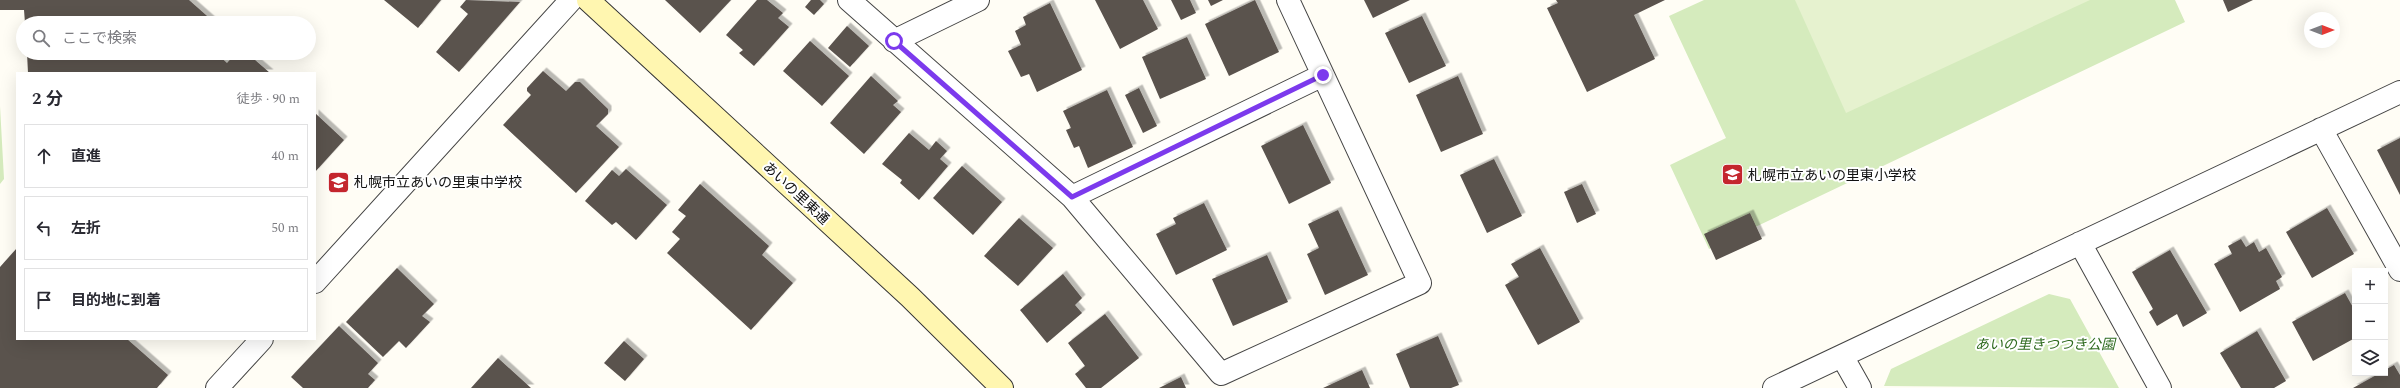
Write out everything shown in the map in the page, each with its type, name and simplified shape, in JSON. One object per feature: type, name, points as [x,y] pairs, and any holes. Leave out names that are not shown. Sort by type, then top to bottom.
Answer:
[{"type":"street","points":[[316,281],[571,0]]},
{"type":"street","name":"あいの里東通","points":[[588,0],[910,297],[1002,388]]},
{"type":"street","points":[[848,0],[1072,197],[1221,374],[1420,283],[1288,0]]},
{"type":"street","points":[[894,41],[978,0]]},
{"type":"street","points":[[1072,197],[1323,75]]},
{"type":"street","points":[[1774,388],[2400,92]]},
{"type":"street","points":[[2321,129],[2400,270]]},
{"type":"street","points":[[2080,243],[2160,388]]},
{"type":"street","points":[[217,388],[261,340]]},
{"type":"street","points":[[1842,356],[1860,388]]},
{"type":"green space","points":[[1704,0],[2175,0],[2185,22],[1709,249],[1670,165],[1726,138],[1669,16]]},
{"type":"green space","points":[[1795,0],[2090,0],[1846,113]]},
{"type":"green space","points":[[0,106],[4,179],[0,184]]},
{"type":"green space","name":"あいの里きつつき公園","points":[[2049,294],[2070,299],[2119,388],[1884,386],[1891,369]]},
{"type":"building","points":[[0,0],[189,0],[207,16],[24,16],[24,10],[0,10]]},
{"type":"building","points":[[384,0],[441,0],[418,28]]},
{"type":"building","points":[[466,0],[520,2],[459,72],[436,52],[468,14],[460,7]]},
{"type":"building","points":[[665,0],[731,0],[700,33]]},
{"type":"building","points":[[757,0],[767,0],[783,13],[778,18],[789,27],[754,66],[739,53],[743,50],[726,35]]},
{"type":"building","points":[[811,0],[820,0],[824,4],[814,15],[805,7]]},
{"type":"building","points":[[1095,0],[1143,0],[1158,29],[1120,49]]},
{"type":"building","points":[[1171,0],[1190,0],[1196,13],[1181,20]]},
{"type":"building","points":[[1208,0],[1223,0],[1211,6]]},
{"type":"building","points":[[1255,0],[1279,52],[1229,76],[1205,24]]},
{"type":"building","points":[[1364,0],[1410,0],[1373,18]]},
{"type":"building","points":[[1556,0],[1665,0],[1634,15],[1655,59],[1587,92],[1547,8],[1558,3]]},
{"type":"building","points":[[2223,0],[2253,0],[2228,12]]},
{"type":"building","points":[[1050,3],[1082,70],[1037,92],[1029,74],[1021,77],[1008,51],[1021,45],[1015,31],[1026,25],[1023,17]]},
{"type":"building","points":[[1422,16],[1446,66],[1409,83],[1385,33]]},
{"type":"building","points":[[847,26],[869,46],[850,67],[828,48]]},
{"type":"building","points":[[1187,37],[1206,79],[1160,99],[1142,57]]},
{"type":"building","points":[[810,41],[849,76],[822,106],[783,71]]},
{"type":"building","points":[[27,60],[224,60],[227,63],[230,60],[255,60],[269,72],[28,72]]},
{"type":"building","points":[[543,71],[566,91],[575,82],[580,82],[608,109],[608,114],[596,126],[619,147],[576,193],[503,125],[531,95],[527,91],[527,88]]},
{"type":"building","points":[[871,76],[898,101],[893,105],[901,112],[864,154],[830,123]]},
{"type":"building","points":[[1458,76],[1483,134],[1441,152],[1416,95]]},
{"type":"building","points":[[1139,88],[1157,126],[1143,133],[1125,95]]},
{"type":"building","points":[[1107,90],[1133,147],[1088,168],[1079,146],[1074,148],[1066,130],[1071,128],[1063,111]]},
{"type":"building","points":[[316,114],[344,140],[316,171]]},
{"type":"building","points":[[1303,125],[1331,183],[1289,204],[1261,146]]},
{"type":"building","points":[[909,133],[929,150],[936,141],[947,151],[940,159],[948,166],[919,200],[900,183],[902,180],[882,164]]},
{"type":"building","points":[[2400,138],[2400,195],[2377,150]]},
{"type":"building","points":[[1494,159],[1522,216],[1487,233],[1460,175]]},
{"type":"building","points":[[962,166],[1002,202],[973,235],[933,198]]},
{"type":"building","points":[[626,169],[667,205],[636,240],[616,222],[612,225],[585,201],[612,170],[619,176]]},
{"type":"building","points":[[700,184],[769,246],[762,255],[793,283],[751,330],[667,253],[680,239],[672,232],[686,216],[678,210]]},
{"type":"building","points":[[1582,184],[1596,214],[1577,223],[1564,192]]},
{"type":"building","points":[[1204,203],[1227,250],[1176,275],[1156,234],[1176,224],[1173,218]]},
{"type":"building","points":[[2327,208],[2354,254],[2312,278],[2286,232]]},
{"type":"building","points":[[1338,210],[1368,275],[1325,295],[1307,254],[1319,248],[1308,224]]},
{"type":"building","points":[[1750,213],[1762,239],[1716,260],[1704,234]]},
{"type":"building","points":[[1019,218],[1053,248],[1018,286],[984,256]]},
{"type":"building","points":[[2241,239],[2246,247],[2254,242],[2259,252],[2266,248],[2282,277],[2276,281],[2280,289],[2240,312],[2214,264],[2232,254],[2228,246]]},
{"type":"building","points":[[1540,248],[1580,322],[1538,345],[1505,285],[1519,277],[1511,264]]},
{"type":"building","points":[[16,249],[16,340],[128,340],[168,375],[157,388],[0,388],[0,267]]},
{"type":"building","points":[[2170,250],[2207,313],[2183,327],[2177,314],[2157,326],[2149,312],[2153,309],[2132,272]]},
{"type":"building","points":[[1267,255],[1288,302],[1233,326],[1212,279]]},
{"type":"building","points":[[397,268],[434,304],[422,316],[430,322],[406,348],[399,341],[383,357],[346,322]]},
{"type":"building","points":[[1063,274],[1082,298],[1075,305],[1082,313],[1047,343],[1020,310]]},
{"type":"building","points":[[2345,293],[2352,306],[2352,340],[2313,361],[2292,322]]},
{"type":"building","points":[[1105,314],[1139,358],[1101,388],[1086,388],[1075,374],[1085,366],[1068,343]]},
{"type":"building","points":[[339,326],[378,363],[368,374],[375,380],[368,388],[303,388],[291,377]]},
{"type":"building","points":[[2257,331],[2286,381],[2274,388],[2241,388],[2220,353]]},
{"type":"building","points":[[1438,336],[1459,385],[1451,388],[1410,388],[1396,354]]},
{"type":"building","points":[[624,341],[644,359],[625,381],[604,363]]},
{"type":"building","points":[[498,358],[531,388],[471,388]]},
{"type":"building","points":[[2394,365],[2400,375],[2400,388],[2353,388],[2375,376],[2388,376],[2388,368]]},
{"type":"building","points":[[1362,370],[1370,388],[1323,388]]},
{"type":"building","points":[[1181,377],[1186,388],[1159,388]]},
{"type":"place","name":"札幌市立あいの里東小学校","points":[[1732,175]]},
{"type":"place","name":"札幌市立あいの里東中学校","points":[[338,182]]},
{"type":"route","points":[[894,41],[1072,197],[1323,75]]}]
